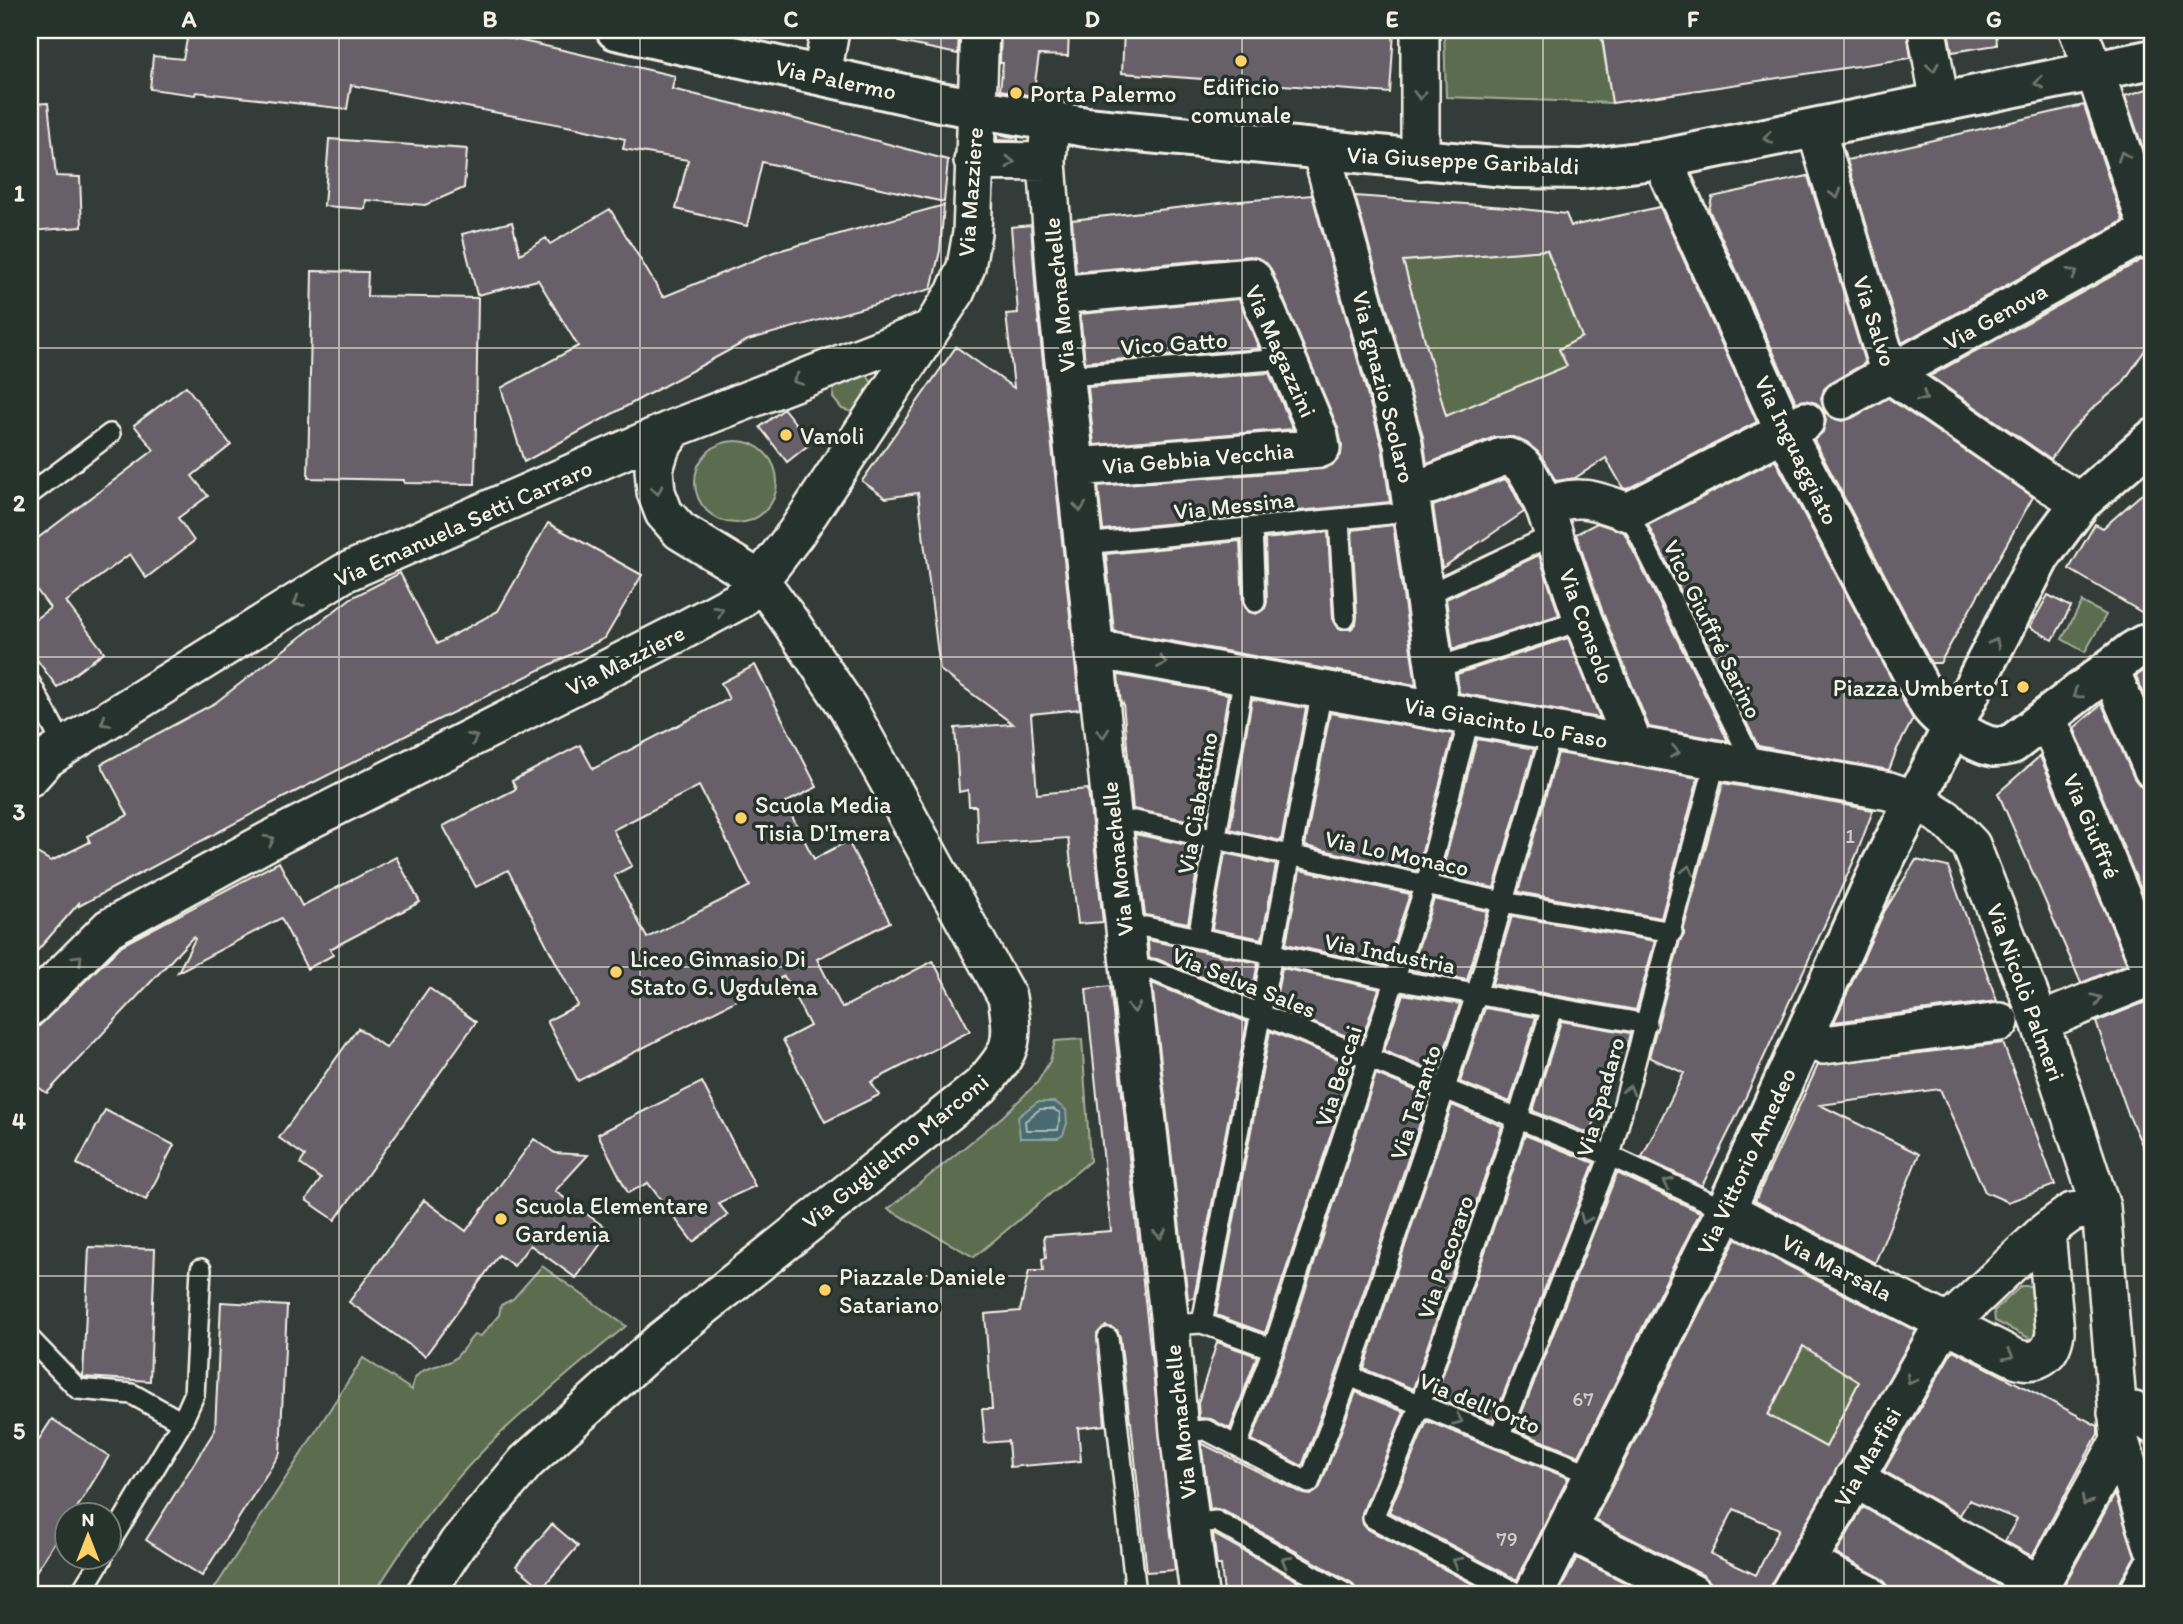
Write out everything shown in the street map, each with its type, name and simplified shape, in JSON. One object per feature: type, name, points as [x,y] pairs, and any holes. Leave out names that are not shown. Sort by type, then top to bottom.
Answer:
[{"type":"street","name":"Via Palermo","points":[[616,30],[677,36],[822,75],[975,108]]},
{"type":"street","points":[[822,75],[830,30]]},
{"type":"street","name":"Via Mazziere","points":[[30,1007],[109,928],[270,840],[738,601],[760,580],[796,533],[955,293],[966,267],[972,233],[980,30]]},
{"type":"street","points":[[1420,30],[1420,161]]},
{"type":"street","points":[[1927,30],[1940,103]]},
{"type":"street","points":[[2077,30],[2095,72],[2151,237]]},
{"type":"street","name":"Via Giuseppe Garibaldi","points":[[975,108],[1050,122],[1420,161],[1516,169],[1582,169],[1662,159],[2153,58]]},
{"type":"street","name":"Via Monachelle","points":[[1050,122],[1047,162],[1058,295],[1113,823],[1130,971],[1186,1324],[1180,1432],[1199,1594]]},
{"type":"street","name":"Via Salvo","points":[[1816,129],[1890,374],[2081,502]]},
{"type":"street","name":"Via Ignazio Scolaro","points":[[1321,151],[1403,443],[1400,500],[1423,592],[1438,693],[1435,710]]},
{"type":"street","name":"Via Inguaggiato","points":[[1662,159],[1795,426],[1928,703],[1937,715],[1954,726],[1983,743],[2003,747],[2012,744],[2044,719]]},
{"type":"street","points":[[973,161],[1047,162]]},
{"type":"street","name":"Via Genova","points":[[1842,400],[2151,237]]},
{"type":"street","name":"Via Magazzini","points":[[1058,295],[1252,276],[1319,436],[1321,448]]},
{"type":"street","name":"Via Emanuela Setti Carraro","points":[[30,777],[46,759],[64,747],[344,573],[675,428],[929,330]]},
{"type":"street","points":[[846,361],[863,362],[878,373],[883,392],[875,413]]},
{"type":"street","points":[[1543,524],[1556,501],[1577,498],[1594,499],[1628,512],[1795,426]]},
{"type":"street","points":[[675,428],[661,447],[654,469],[656,492],[664,513],[680,531],[760,580]]},
{"type":"street","name":"Via Vittorio Amedeo","points":[[1534,1594],[1726,1210],[1881,868],[2040,557],[2081,502],[2153,439]]},
{"type":"street","name":"Via Gebbia Vecchia","points":[[1076,467],[1321,448]]},
{"type":"street","name":"Via Consolo","points":[[1400,500],[1430,485],[1502,457],[1512,456],[1521,462],[1543,524],[1633,744]]},
{"type":"street","name":"Via Guglielmo Marconi","points":[[425,1594],[458,1543],[526,1462],[662,1340],[981,1086],[1002,1062],[1012,1042],[1007,997],[848,708],[760,580]]},
{"type":"street","points":[[2044,719],[2143,645],[2153,643]]},
{"type":"street","name":"Via Giacinto Lo Faso","points":[[1094,649],[1889,791],[1916,800]]},
{"type":"street","points":[[2108,670],[2114,678],[2153,770]]},
{"type":"street","name":"Via Giuffré","points":[[2044,719],[2053,732],[2153,975]]},
{"type":"street","name":"Via Nicolò Palmeri","points":[[1916,800],[1946,819],[1971,845],[2040,1022],[2101,1207],[2118,1427],[2153,1546]]},
{"type":"street","points":[[2040,1022],[2153,975]]},
{"type":"street","points":[[1803,1040],[1824,1045],[2000,1022]]},
{"type":"street","name":"Via Marfisi","points":[[1789,1594],[1935,1339],[2046,1231],[2072,1212],[2101,1207]]},
{"type":"street","name":"Via Marsala","points":[[1726,1210],[2019,1360],[2028,1361],[2045,1356],[2054,1342],[2046,1231]]},
{"type":"street","points":[[1854,1478],[2037,1589],[2118,1427],[2134,1411],[2153,1425]]},
{"type":"street","points":[[1567,1529],[1693,1594]]},
{"type":"street","points":[[1807,1563],[1868,1594]]},
{"type":"street","points":[[2138,1594],[2153,1566]]},
{"type":"lane","name":"Vico Gatto","points":[[1067,376],[1285,359]]},
{"type":"lane","points":[[30,494],[110,435]]},
{"type":"lane","name":"Via Messina","points":[[1084,544],[1339,519],[1400,500]]},
{"type":"lane","name":"Vico Giuffré Sarino","points":[[1628,512],[1755,767]]},
{"type":"lane","points":[[1339,519],[1345,618]]},
{"type":"lane","points":[[1423,592],[1443,587],[1543,524]]},
{"type":"lane","points":[[1252,528],[1255,602]]},
{"type":"lane","points":[[1433,665],[1451,663],[1583,620]]},
{"type":"lane","name":"Via Ciabattino","points":[[1198,938],[1244,676]]},
{"type":"lane","points":[[30,683],[64,747]]},
{"type":"lane","points":[[1273,1349],[1186,1324],[1261,1014],[1322,690]]},
{"type":"lane","name":"Via Beccai","points":[[1237,1446],[1273,1349],[1370,1060],[1426,884],[1470,716]]},
{"type":"lane","name":"Via Taranto","points":[[1237,1446],[1309,1483],[1349,1376],[1476,995],[1552,731]]},
{"type":"lane","name":"Via Spadaro","points":[[1499,1438],[1611,1156],[1716,760]]},
{"type":"lane","name":"Via Lo Monaco","points":[[1113,823],[1135,821],[1503,902],[1672,932]]},
{"type":"lane","name":"Via Industria","points":[[1125,929],[1146,927],[1395,980],[1647,1024]]},
{"type":"lane","name":"Via Selva Sales","points":[[1130,971],[1152,970],[1611,1156],[1726,1210]]},
{"type":"lane","name":"Via Pecoraro","points":[[1518,1594],[1373,1518],[1420,1405],[1518,1118],[1552,1008]]},
{"type":"lane","points":[[122,1522],[194,1395],[201,1269]]},
{"type":"lane","points":[[1108,1338],[1136,1594]]},
{"type":"lane","points":[[30,1339],[78,1389],[132,1394],[181,1422]]},
{"type":"lane","name":"Via dell'Orto","points":[[1349,1376],[1593,1475]]},
{"type":"lane","points":[[1180,1432],[1206,1430],[1237,1446]]},
{"type":"lane","points":[[1191,1524],[1216,1521],[1346,1594]]},
{"type":"lane","points":[[80,1594],[93,1572]]},
{"type":"green space","points":[[1444,30],[1600,30],[1612,103],[1446,97]]},
{"type":"green space","points":[[1547,250],[1582,337],[1559,350],[1575,383],[1527,383],[1446,416],[1403,261]]},
{"type":"green space","points":[[862,373],[868,376],[874,388],[856,413],[842,409],[833,398],[834,384]]},
{"type":"green space","points":[[736,441],[752,444],[765,453],[774,466],[777,482],[774,498],[765,511],[752,520],[736,523],[720,520],[707,511],[698,498],[695,482],[698,466],[707,453],[720,444]]},
{"type":"green space","points":[[2082,602],[2106,615],[2085,652],[2062,639]]},
{"type":"green space","points":[[1082,1039],[1090,1161],[974,1257],[888,1209],[1002,1117],[1037,1083],[1050,1061],[1055,1041]]},
{"type":"green space","points":[[542,1266],[626,1326],[548,1390],[467,1468],[402,1550],[374,1594],[211,1594],[363,1358],[412,1390],[416,1376],[421,1372],[451,1361],[474,1335],[481,1336],[499,1315],[501,1305],[513,1299]]},
{"type":"green space","points":[[2021,1286],[2031,1286],[2039,1334],[2031,1339],[1995,1321],[1994,1311]]},
{"type":"green space","points":[[1809,1335],[1859,1382],[1837,1425],[1841,1429],[1826,1455],[1768,1416]]},
{"type":"water","points":[[1037,1102],[1055,1102],[1066,1110],[1067,1123],[1063,1135],[1058,1138],[1020,1138],[1018,1117]]},
{"type":"building","points":[[189,30],[472,30],[554,48],[675,76],[672,89],[948,160],[944,202],[762,162],[747,226],[676,209],[688,160],[623,149],[625,139],[351,85],[347,109],[150,89],[153,56],[183,59]]},
{"type":"building","points":[[900,30],[959,30],[958,54],[899,42]]},
{"type":"building","points":[[1001,30],[1069,30],[1068,56],[1039,55],[1033,96],[1000,90],[1003,63],[1000,63]]},
{"type":"building","points":[[1124,30],[1394,31],[1390,93],[1122,73]]},
{"type":"building","points":[[1601,30],[1907,30],[1911,58],[1612,103]]},
{"type":"building","points":[[1948,30],[1996,30],[1997,45],[1952,52]]},
{"type":"building","points":[[2153,87],[2153,178],[2125,96]]},
{"type":"building","points":[[48,103],[56,176],[80,177],[82,227],[30,231],[30,104]]},
{"type":"building","points":[[2084,105],[2123,221],[1902,343],[1847,160]]},
{"type":"building","points":[[997,134],[1018,138],[1018,141],[997,140]]},
{"type":"building","points":[[329,139],[467,149],[464,188],[425,205],[366,200],[365,209],[324,206]]},
{"type":"building","points":[[1808,176],[1865,363],[1824,389],[1821,399],[1824,411],[1832,418],[1842,421],[1888,398],[2033,497],[1940,663],[1931,663],[1814,440],[1823,432],[1826,421],[1824,412],[1816,403],[1805,400],[1796,402],[1709,210],[1712,197]]},
{"type":"building","points":[[1312,195],[1382,447],[1390,502],[1103,530],[1098,486],[1323,469],[1334,464],[1341,455],[1342,445],[1338,428],[1271,269],[1263,260],[1250,256],[1076,272],[1072,220]]},
{"type":"building","points":[[1355,196],[1566,214],[1571,226],[1660,207],[1757,422],[1627,489],[1623,488],[1606,458],[1575,478],[1556,481],[1538,452],[1513,437],[1494,437],[1427,464],[1423,437]],"holes":[[[1547,250],[1582,337],[1559,349],[1567,366],[1446,416],[1403,261]]]},
{"type":"building","points":[[944,205],[940,251],[931,289],[748,340],[524,462],[501,388],[578,346],[538,280],[477,295],[462,234],[512,222],[520,254],[546,238],[550,244],[610,209],[663,297],[774,252]]},
{"type":"building","points":[[1031,225],[1036,297],[1080,709],[1031,714],[1037,794],[1088,789],[1103,922],[1078,924],[1068,838],[978,844],[976,806],[969,806],[968,790],[959,792],[955,728],[1013,724],[940,670],[918,493],[886,498],[862,481],[956,347],[1014,388],[1006,314],[1018,313],[1011,227]]},
{"type":"building","points":[[2141,260],[2153,263],[2153,338],[2122,384],[2070,432],[2051,459],[1930,376]]},
{"type":"building","points":[[312,271],[368,272],[367,296],[478,298],[475,484],[308,478]]},
{"type":"building","points":[[1239,299],[1259,349],[1085,362],[1080,314]]},
{"type":"building","points":[[1269,373],[1293,429],[1094,445],[1088,387]]},
{"type":"building","points":[[186,386],[231,445],[192,476],[208,496],[178,518],[194,541],[146,578],[130,554],[66,602],[104,652],[57,687],[30,650],[30,623],[50,608],[30,581],[30,544],[154,450],[134,425]]},
{"type":"building","name":"Vanoli","points":[[784,409],[811,443],[787,462],[760,427]]},
{"type":"building","points":[[1775,460],[1913,719],[1889,770],[1758,746],[1648,525]]},
{"type":"building","points":[[1505,479],[1524,512],[1442,568],[1433,506]]},
{"type":"building","points":[[2153,484],[2153,619],[2069,569],[2095,524],[2103,528]]},
{"type":"building","points":[[548,523],[642,575],[605,638],[267,806],[79,906],[79,903],[30,959],[30,849],[51,861],[90,842],[87,836],[128,815],[101,764],[215,703],[351,598],[400,573],[437,644],[498,611]]},
{"type":"building","points":[[1597,523],[1624,532],[1728,741],[1649,727],[1603,613],[1576,534]]},
{"type":"building","points":[[1393,525],[1416,685],[1114,631],[1106,554],[1240,541],[1243,603],[1249,612],[1256,614],[1265,608],[1267,602],[1265,539],[1328,532],[1333,619],[1339,629],[1351,629],[1356,624],[1357,617],[1352,530]]},
{"type":"building","points":[[1539,555],[1559,615],[1453,649],[1446,599]]},
{"type":"building","points":[[2048,595],[2071,607],[2053,640],[2030,627]]},
{"type":"building","points":[[1568,638],[1600,718],[1459,693],[1457,674]]},
{"type":"building","points":[[755,665],[817,787],[785,803],[814,859],[848,841],[890,922],[817,959],[842,1008],[933,961],[970,1031],[871,1082],[879,1095],[825,1122],[783,1040],[810,1026],[784,976],[578,1081],[547,1021],[578,1005],[508,870],[476,887],[443,826],[516,789],[512,781],[580,745],[593,769],[729,699],[721,683]],"holes":[[[699,786],[750,886],[647,938],[614,875],[632,866],[613,830]]]},
{"type":"building","points":[[2153,665],[2153,717],[2136,676]]},
{"type":"building","points":[[1118,675],[1228,694],[1206,824],[1133,809]]},
{"type":"building","points":[[1252,699],[1306,708],[1281,841],[1230,829]]},
{"type":"building","points":[[2102,704],[2134,778],[2141,787],[2153,791],[2153,919],[2074,728]]},
{"type":"building","points":[[1330,713],[1453,734],[1417,871],[1305,846]]},
{"type":"building","points":[[1477,739],[1534,749],[1494,888],[1441,876]]},
{"type":"building","points":[[1558,753],[1698,778],[1661,918],[1518,892]]},
{"type":"building","points":[[2040,756],[2127,964],[2081,983],[1998,793]]},
{"type":"building","points":[[1723,783],[1873,810],[1856,856],[1702,1186],[1642,1157],[1684,1073],[1649,1057]]},
{"type":"building","points":[[1135,834],[1201,848],[1188,923],[1145,915]]},
{"type":"building","points":[[1225,853],[1276,865],[1262,939],[1212,929]]},
{"type":"building","points":[[396,857],[420,902],[330,949],[333,955],[307,969],[281,918],[178,972],[195,939],[193,937],[47,1093],[30,1082],[30,1035],[122,945],[279,862],[302,906]]},
{"type":"building","points":[[1916,860],[1948,867],[1997,1001],[1834,1022],[1884,912]]},
{"type":"building","points":[[1300,870],[1410,894],[1386,966],[1286,944]]},
{"type":"building","points":[[1434,899],[1487,911],[1467,980],[1411,970]]},
{"type":"building","points":[[1512,916],[1655,941],[1636,1010],[1492,984]]},
{"type":"building","points":[[1148,940],[1258,963],[1251,997],[1149,958]]},
{"type":"building","points":[[1282,968],[1379,989],[1361,1042],[1274,1007]]},
{"type":"building","points":[[1152,983],[1247,1022],[1194,1298],[1188,1299]]},
{"type":"building","points":[[1110,986],[1175,1570],[1147,1572],[1131,1422],[1117,1330],[1106,1326],[1097,1334],[1105,1425],[1078,1428],[1081,1461],[1010,1467],[1008,1441],[985,1443],[982,1409],[992,1409],[985,1314],[1020,1311],[1029,1271],[1043,1271],[1042,1259],[1046,1258],[1044,1236],[1111,1231],[1086,989]]},
{"type":"building","points":[[429,988],[476,1022],[335,1220],[306,1200],[321,1179],[300,1164],[305,1156],[279,1138],[358,1028],[386,1048]]},
{"type":"building","points":[[1403,994],[1460,1004],[1437,1073],[1384,1051]]},
{"type":"building","points":[[2153,999],[2153,1169],[2129,1116],[2096,1022]]},
{"type":"building","points":[[1485,1008],[1536,1017],[1510,1102],[1460,1082]]},
{"type":"building","points":[[1561,1021],[1630,1033],[1590,1134],[1533,1111]]},
{"type":"building","points":[[1270,1031],[1354,1065],[1265,1333],[1216,1315]]},
{"type":"building","points":[[2003,1043],[2055,1185],[2008,1202],[1985,1192],[1940,1089],[1820,1105],[1919,1154],[1875,1263],[1755,1201],[1818,1065]]},
{"type":"building","points":[[1376,1074],[1429,1096],[1337,1372],[1302,1466],[1252,1440],[1285,1353]]},
{"type":"building","points":[[702,1082],[755,1186],[718,1203],[728,1215],[693,1242],[648,1183],[628,1193],[598,1134]]},
{"type":"building","points":[[1452,1105],[1502,1126],[1413,1389],[1364,1369]]},
{"type":"building","points":[[105,1110],[174,1145],[146,1200],[77,1164]]},
{"type":"building","points":[[1525,1135],[1594,1163],[1493,1421],[1435,1398]]},
{"type":"building","points":[[534,1139],[555,1153],[588,1155],[555,1191],[610,1231],[576,1278],[530,1245],[514,1266],[499,1255],[425,1356],[349,1302],[424,1200],[466,1231]]},
{"type":"building","points":[[1617,1173],[1700,1212],[1579,1456],[1515,1430]]},
{"type":"building","points":[[1736,1239],[1916,1331],[1771,1584],[1768,1594],[1714,1594],[1711,1583],[1703,1575],[1595,1520]],"holes":[[[1803,1346],[1859,1382],[1826,1447],[1768,1415]],[[1734,1509],[1779,1529],[1756,1575],[1711,1554]]]},
{"type":"building","points":[[89,1247],[155,1249],[150,1381],[83,1377]]},
{"type":"building","points":[[221,1302],[287,1306],[280,1453],[202,1576],[146,1540],[215,1430]]},
{"type":"building","points":[[1217,1342],[1257,1356],[1230,1429],[1211,1419],[1199,1418],[1198,1403]]},
{"type":"building","points":[[1953,1350],[2098,1426],[2098,1434],[2032,1556],[2005,1541],[2017,1519],[1969,1500],[1960,1515],[1884,1471]]},
{"type":"building","points":[[1356,1392],[1404,1412],[1362,1513],[1363,1524],[1367,1529],[1492,1594],[1358,1594],[1352,1583],[1222,1510],[1210,1509],[1201,1443],[1303,1494],[1311,1495],[1320,1487]]},
{"type":"building","points":[[52,1419],[109,1456],[81,1502],[52,1502],[52,1546],[30,1581],[30,1453]]},
{"type":"building","points":[[1427,1421],[1568,1478],[1517,1580],[1389,1512]]},
{"type":"building","points":[[2115,1494],[2135,1556],[2119,1584],[2117,1594],[2059,1594]]},
{"type":"building","points":[[1863,1507],[2014,1594],[1889,1594],[1886,1583],[1878,1576],[1836,1554]]},
{"type":"building","points":[[552,1524],[578,1546],[542,1588],[516,1566]]},
{"type":"building","points":[[1213,1534],[1321,1594],[1224,1594],[1221,1565],[1217,1565]]},
{"type":"building","points":[[1577,1558],[1648,1594],[1558,1594]]},
{"type":"place","name":"Edificio comunale","points":[[1241,61]]},
{"type":"place","name":"Porta Palermo","points":[[1016,93]]},
{"type":"place","name":"Vanoli","points":[[786,435]]},
{"type":"place","name":"Piazza Umberto I","points":[[2023,687]]},
{"type":"place","name":"Scuola Media Tisia D'Imera","points":[[741,818]]},
{"type":"place","name":"Liceo Ginnasio Di Stato G. Ugdulena","points":[[616,972]]},
{"type":"place","name":"Scuola Elementare Gardenia","points":[[501,1219]]},
{"type":"place","name":"Piazzale Daniele Satariano","points":[[825,1290]]}]
